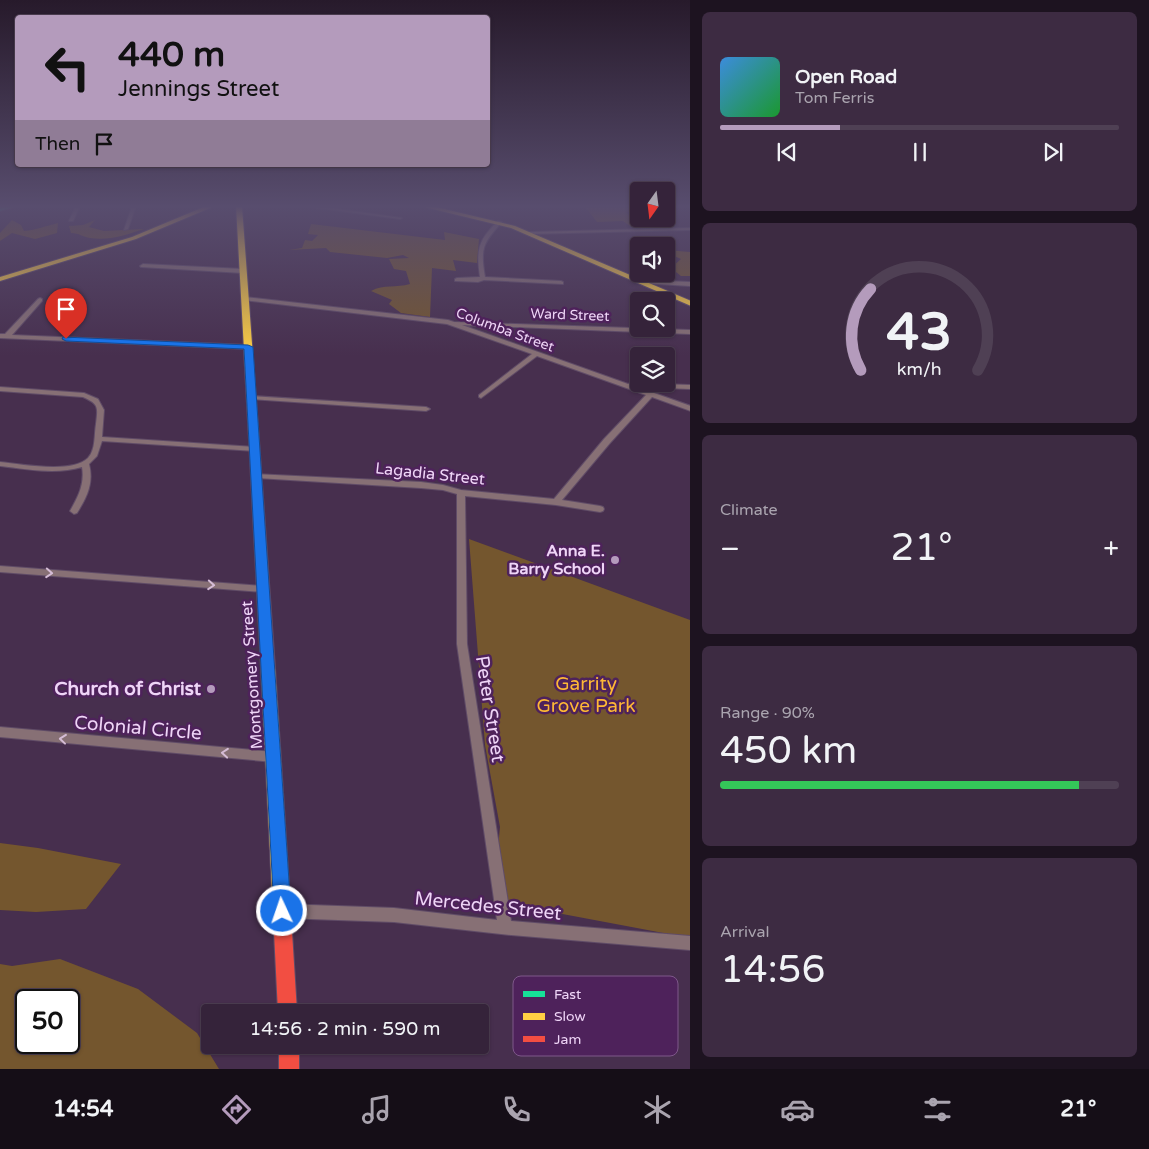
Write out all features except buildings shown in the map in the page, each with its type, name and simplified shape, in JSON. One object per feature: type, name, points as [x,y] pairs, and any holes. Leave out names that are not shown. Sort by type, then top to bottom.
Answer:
[{"type":"main road","points":[[0,274],[61,256]]},
{"type":"main road","points":[[0,279],[76,256]]},
{"type":"main road","name":"Montgomery Street","points":[[243,256],[288,1004]]},
{"type":"main road","points":[[582,256],[630,276]]},
{"type":"main road","points":[[643,282],[690,304]]},
{"type":"main road","points":[[289,1054],[289,1069]]},
{"type":"street","points":[[480,256],[482,278]]},
{"type":"street","points":[[143,266],[243,271]]},
{"type":"street","points":[[457,280],[478,280],[482,278],[561,283]]},
{"type":"street","points":[[643,282],[690,284]]},
{"type":"street","name":"Columba Street","points":[[245,299],[278,301],[448,322],[535,355],[690,409]]},
{"type":"street","points":[[4,336],[40,300]]},
{"type":"street","name":"Ward Street","points":[[448,322],[690,332]]},
{"type":"street","points":[[4,336],[248,347]]},
{"type":"street","points":[[481,396],[535,355]]},
{"type":"street","points":[[620,384],[690,387]]},
{"type":"street","points":[[0,389],[71,394],[93,398],[98,402],[102,411],[98,440],[93,456],[85,463],[68,468],[0,464]]},
{"type":"street","points":[[556,502],[607,441],[650,395]]},
{"type":"street","points":[[252,398],[426,408]]},
{"type":"street","points":[[98,440],[255,448]]},
{"type":"street","points":[[74,511],[84,494],[89,477],[85,463]]},
{"type":"street","name":"Lagadia Street","points":[[257,476],[420,485],[461,493],[556,502],[600,509]]},
{"type":"street","name":"Peter Street","points":[[461,493],[462,644],[505,928]]},
{"type":"street","points":[[0,569],[263,589]]},
{"type":"street","name":"Colonial Circle","points":[[0,732],[274,757]]},
{"type":"street","name":"Mercedes Street","points":[[282,911],[394,915],[505,928],[690,943]]},
{"type":"green space","points":[[367,256],[398,256],[387,258]]},
{"type":"green space","points":[[405,256],[478,256],[477,263],[453,260],[456,271],[432,268],[430,317],[401,313],[389,304],[392,300],[371,291],[410,284],[406,271],[394,269],[389,259],[409,258]]},
{"type":"green space","points":[[675,256],[690,256],[690,276],[681,276],[675,271],[675,264],[681,259]]},
{"type":"green space","name":"Garrity Grove Park","points":[[469,539],[690,620],[690,938],[493,901],[500,827],[485,745]]},
{"type":"green space","points":[[0,843],[38,848],[121,864],[86,909],[36,912],[0,910]]},
{"type":"green space","points":[[60,959],[138,989],[197,1033],[201,1040],[201,1054],[210,1054],[219,1069],[0,1069],[0,964],[12,966]]},
{"type":"traffic: slow","points":[[0,279],[76,256]]},
{"type":"traffic: slow","points":[[242,256],[254,440]]},
{"type":"traffic: slow","points":[[580,256],[690,304]]},
{"type":"traffic: slow","points":[[268,668],[283,932]]},
{"type":"traffic: jam","points":[[254,440],[268,668]]},
{"type":"traffic: jam","points":[[283,932],[288,1004]]},
{"type":"traffic: jam","points":[[289,1054],[289,1069]]},
{"type":"place","name":"Anna E. Barry School","points":[[615,560]]},
{"type":"place","name":"Church of Christ","points":[[211,689]]},
{"type":"route","points":[[66,339],[248,347],[282,911]]}]
